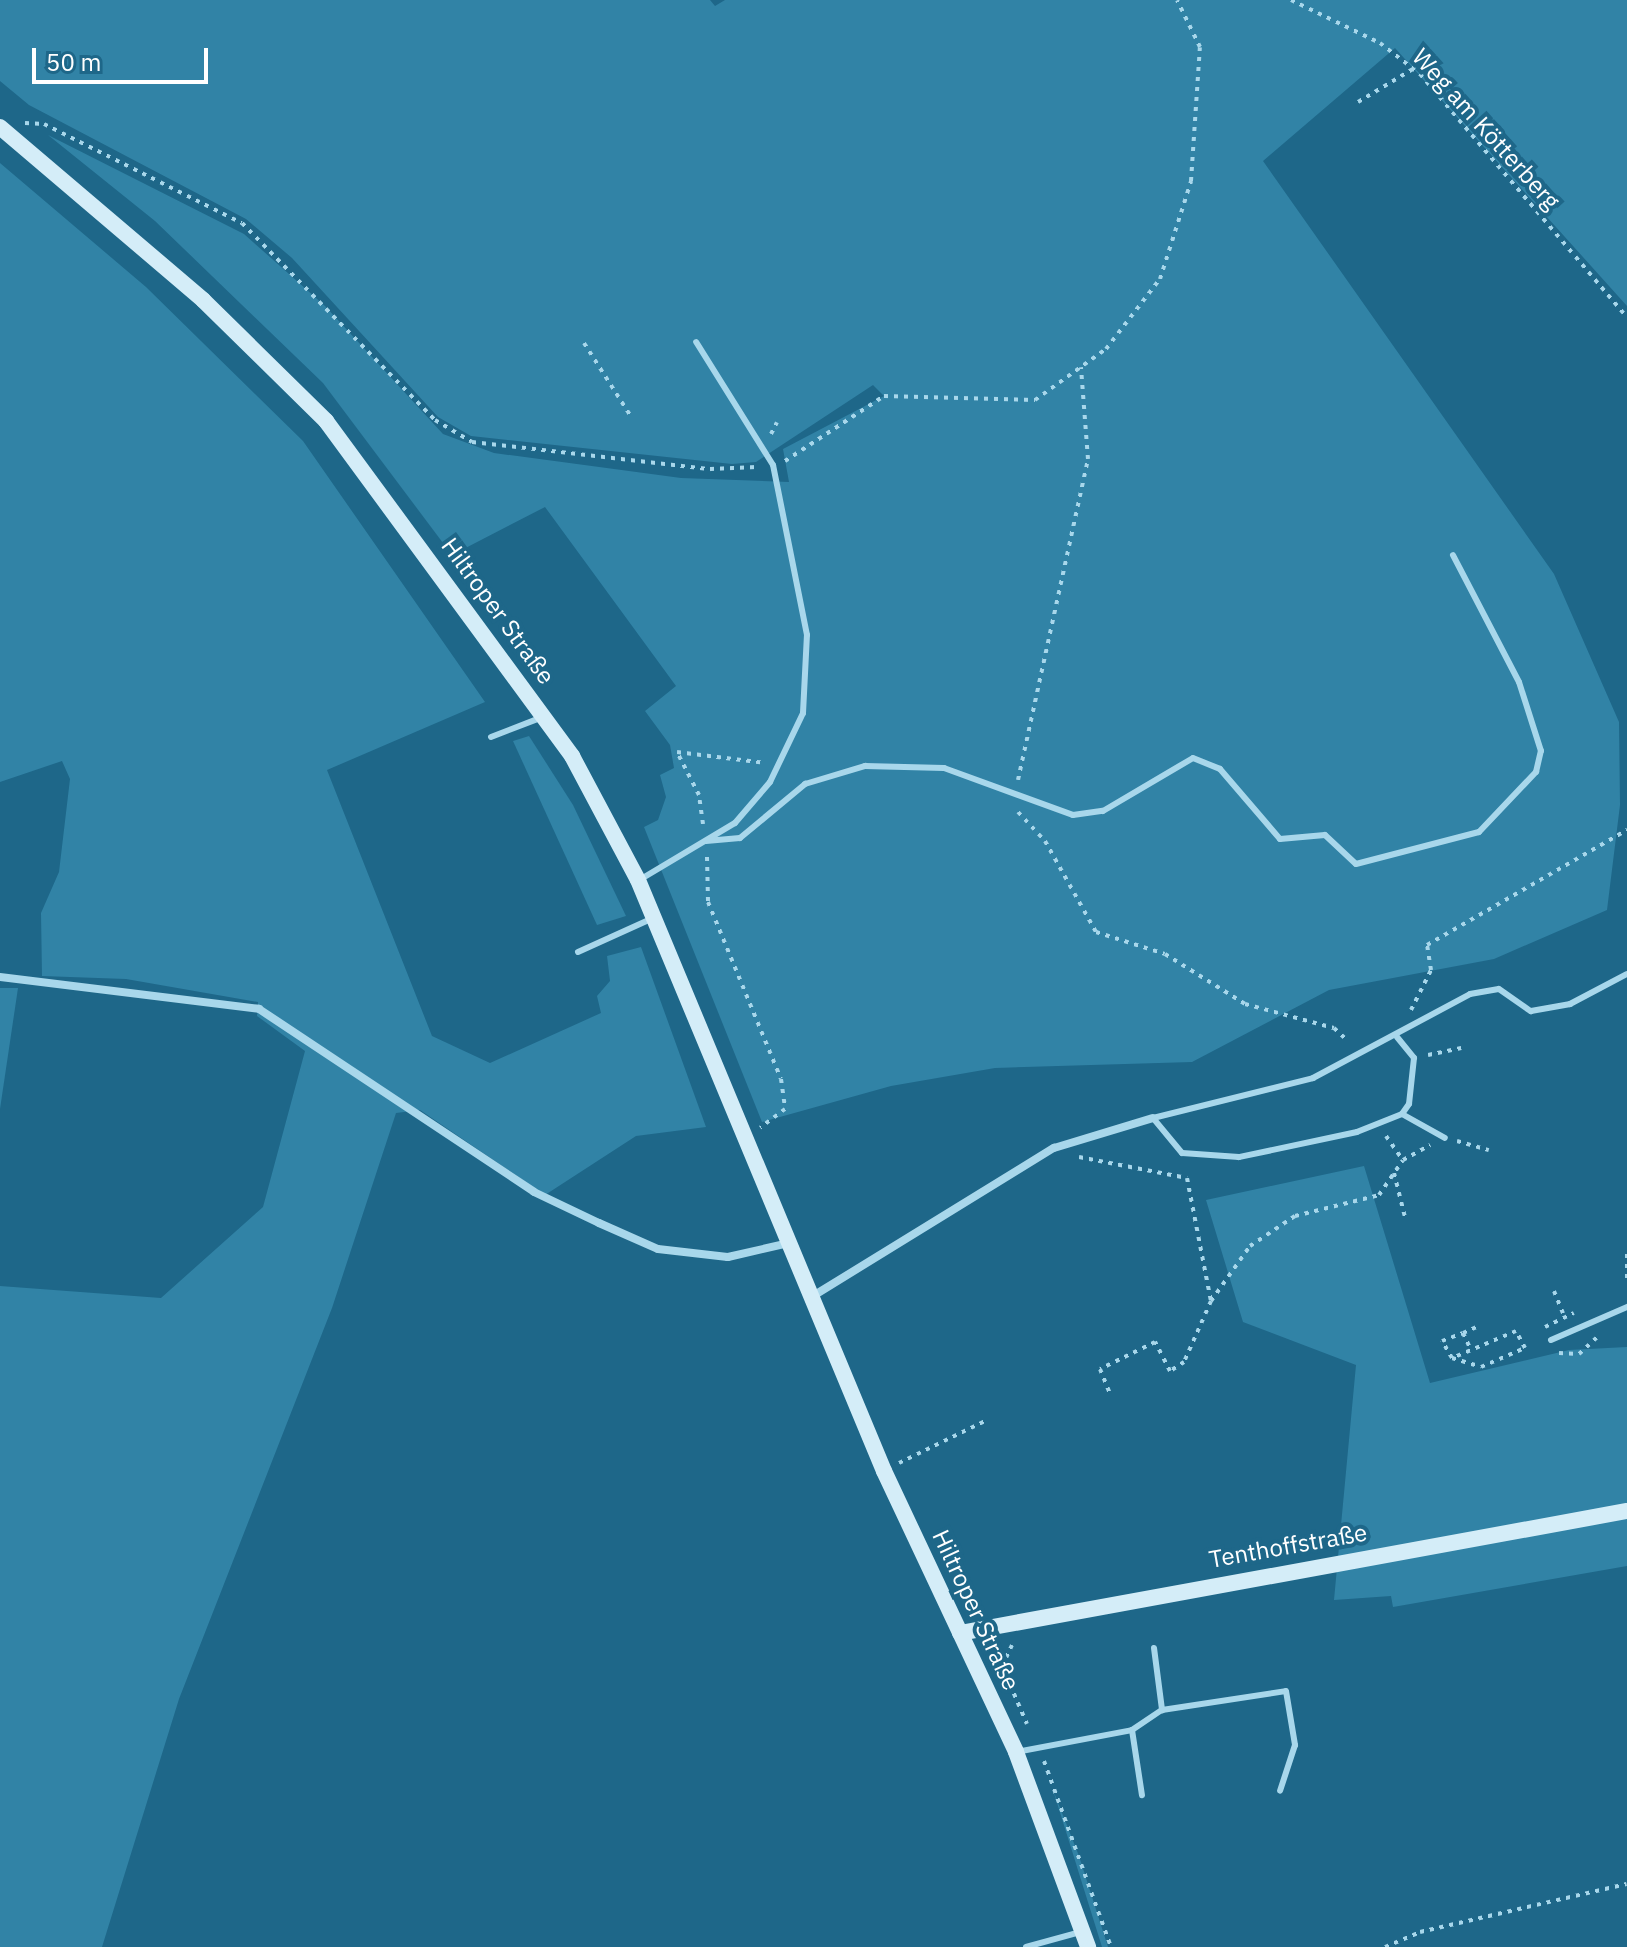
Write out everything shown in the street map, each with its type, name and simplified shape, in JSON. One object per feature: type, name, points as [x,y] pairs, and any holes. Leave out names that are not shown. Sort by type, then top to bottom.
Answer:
[{"type":"street","name":"Hiltroper Straße","points":[[1,128],[203,300],[326,421],[544,717],[638,880],[884,1471],[1016,1752],[1086,1939]]},
{"type":"street","points":[[0,977],[259,1009],[534,1192],[599,1223],[658,1249],[728,1257],[789,1243]]},
{"type":"street","points":[[813,1296],[1054,1148],[1153,1118]]},
{"type":"street","name":"Tenthoffstraße","points":[[960,1633],[1012,1619],[1627,1511]]},
{"type":"lane","points":[[638,880],[735,823],[780,763],[803,713],[807,635],[773,465],[696,342]]},
{"type":"lane","points":[[706,841],[740,838],[805,784],[834,772],[901,763],[987,779],[1073,815],[1103,811],[1193,758],[1220,769],[1280,839],[1325,835],[1356,864],[1479,832],[1536,772],[1541,751],[1519,682],[1453,555]]},
{"type":"lane","points":[[491,737],[544,717]]},
{"type":"lane","points":[[578,952],[654,918]]},
{"type":"lane","points":[[1397,1037],[1414,1058],[1415,1085],[1402,1114],[1378,1124],[1239,1157],[1182,1153],[1153,1118],[1313,1078],[1397,1037],[1470,994],[1499,989],[1531,1011],[1570,1004],[1627,974]]},
{"type":"lane","points":[[1402,1114],[1445,1138]]},
{"type":"lane","points":[[1551,1340],[1627,1307]]},
{"type":"lane","points":[[1154,1648],[1162,1710]]},
{"type":"lane","points":[[1016,1752],[1132,1730],[1162,1710],[1286,1691],[1295,1745],[1280,1791]]},
{"type":"lane","points":[[1132,1730],[1142,1795]]},
{"type":"lane","points":[[1026,1947],[1086,1939]]},
{"type":"path","points":[[1,128],[36,121],[242,223],[435,420],[472,442],[710,469],[773,465],[884,396],[1035,400],[1106,349],[1160,279],[1191,181],[1200,47],[1177,0]]},
{"type":"path","name":"Weg am Kötterberg","points":[[1291,0],[1380,43],[1413,69],[1627,317]]},
{"type":"path","points":[[1358,102],[1413,69]]},
{"type":"path","points":[[584,343],[632,418]]},
{"type":"path","points":[[1016,789],[1088,459],[1081,367]]},
{"type":"path","points":[[744,1136],[785,1109],[781,1079],[708,902],[706,841],[699,795],[677,752],[723,763],[780,763]]},
{"type":"path","points":[[987,779],[1045,841],[1096,932],[1165,954],[1245,1004],[1334,1028],[1362,1054]]},
{"type":"path","points":[[1397,1037],[1431,970],[1427,945],[1627,830]]},
{"type":"path","points":[[1414,1058],[1461,1048]]},
{"type":"path","points":[[1110,1394],[1100,1369],[1155,1342],[1170,1371],[1184,1362],[1211,1301],[1250,1246],[1295,1216],[1379,1195],[1403,1160],[1378,1124]]},
{"type":"path","points":[[1054,1148],[1187,1178],[1211,1301]]},
{"type":"path","points":[[1394,1173],[1405,1217]]},
{"type":"path","points":[[1627,1254],[1627,1282]]},
{"type":"path","points":[[1554,1291],[1563,1313]]},
{"type":"path","points":[[1452,1358],[1516,1331],[1525,1348],[1481,1367],[1452,1358],[1442,1341],[1479,1326]]},
{"type":"path","points":[[1463,1333],[1471,1350]]},
{"type":"path","points":[[884,1471],[987,1420]]},
{"type":"path","points":[[1012,1619],[1013,1641],[1002,1666],[1038,1748],[1111,1947]]},
{"type":"path","points":[[1385,1947],[1420,1932],[1627,1884]]},
{"type":"shaded area","points":[[0,0],[710,0],[715,6],[725,0],[1627,0],[1627,306],[1395,48],[1263,161],[1554,574],[1619,722],[1620,805],[1607,910],[1494,959],[1329,990],[1192,1062],[995,1068],[891,1086],[762,1122],[644,827],[658,820],[666,797],[660,775],[674,768],[670,745],[645,711],[676,686],[545,507],[452,555],[323,383],[155,221],[48,135],[244,234],[325,306],[443,434],[494,453],[681,478],[789,482],[783,449],[884,396],[873,385],[756,462],[732,464],[471,436],[438,417],[292,258],[246,219],[29,105],[0,81]]},
{"type":"shaded area","points":[[0,163],[146,287],[303,441],[485,702],[327,770],[432,1036],[490,1063],[601,1013],[597,996],[610,981],[607,956],[641,947],[706,1127],[636,1136],[545,1195],[420,1110],[396,1113],[332,1308],[179,1699],[102,1947],[0,1947],[0,1286],[161,1298],[263,1207],[305,1051],[257,1016],[258,1002],[126,979],[42,976],[41,913],[59,872],[70,779],[62,761],[0,782]]},
{"type":"shaded area","points":[[529,736],[573,805],[626,916],[597,925],[513,741]]},
{"type":"shaded area","points":[[0,988],[18,988],[0,1109]]},
{"type":"shaded area","points":[[1364,1166],[1430,1383],[1569,1350],[1627,1347],[1627,1566],[1393,1607],[1391,1596],[1334,1600],[1356,1365],[1243,1322],[1206,1200]]},
{"type":"shaded area","points":[[1053,1790],[1079,1856],[1108,1947],[1102,1947]]}]
